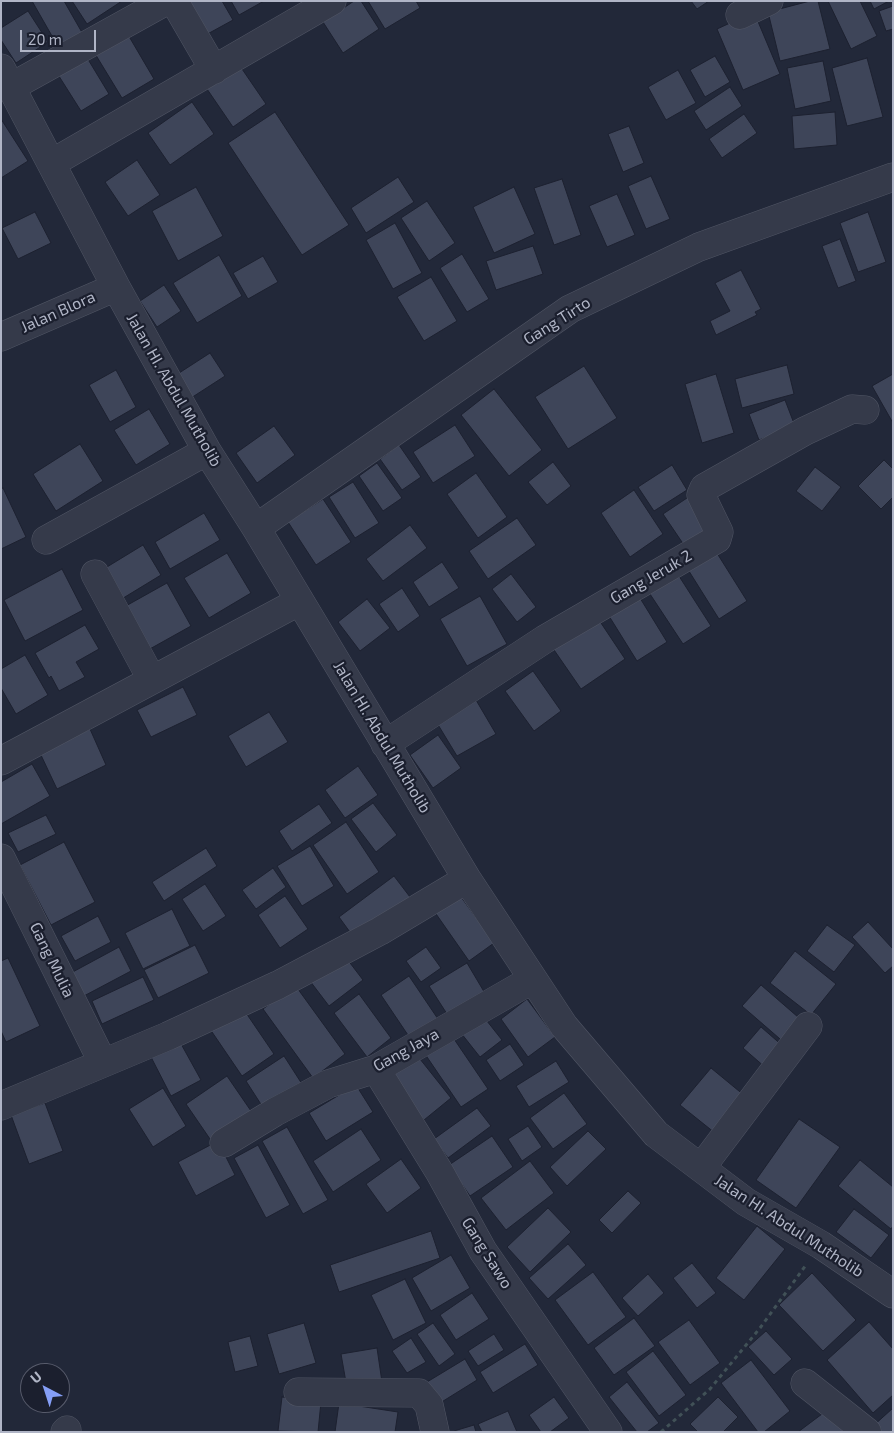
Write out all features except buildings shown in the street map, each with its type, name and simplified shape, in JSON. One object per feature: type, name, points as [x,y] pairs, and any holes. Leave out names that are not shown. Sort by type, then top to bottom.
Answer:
[{"type":"street","points":[[6,78],[166,1]]},
{"type":"street","points":[[174,1],[214,70]]},
{"type":"street","points":[[52,164],[214,70],[304,8],[332,1]]},
{"type":"street","points":[[740,15],[769,1]]},
{"type":"street","name":"Jalan HI. Abdul Mutholib","points":[[6,78],[116,287],[207,451],[256,528],[467,879],[564,1026],[656,1134],[746,1202],[821,1245],[893,1294]]},
{"type":"street","name":"Gang Tirto","points":[[256,528],[570,310],[699,247],[893,177]]},
{"type":"street","name":"Jalan Blora","points":[[4,330],[116,287]]},
{"type":"street","name":"Gang Jeruk 2","points":[[385,744],[545,639],[717,538],[719,532],[701,495],[704,488],[805,431],[852,409],[865,410]]},
{"type":"street","points":[[46,540],[207,451]]},
{"type":"street","points":[[94,574],[152,680]]},
{"type":"street","points":[[1,761],[300,601]]},
{"type":"street","name":"Gang Mulia","points":[[1,858],[103,1063]]},
{"type":"street","points":[[1,1106],[168,1036],[278,985],[380,931],[467,879]]},
{"type":"street","name":"Gang Jaya","points":[[224,1143],[275,1112],[328,1084],[376,1069],[533,979]]},
{"type":"street","points":[[701,1168],[808,1026]]},
{"type":"street","name":"Gang Sawo","points":[[376,1069],[440,1174],[483,1251],[608,1432]]},
{"type":"street","points":[[805,1384],[867,1432]]},
{"type":"street","points":[[298,1392],[419,1393],[425,1397],[429,1404],[435,1432]]},
{"type":"path","points":[[661,1432],[710,1389],[760,1328],[821,1245]]}]
